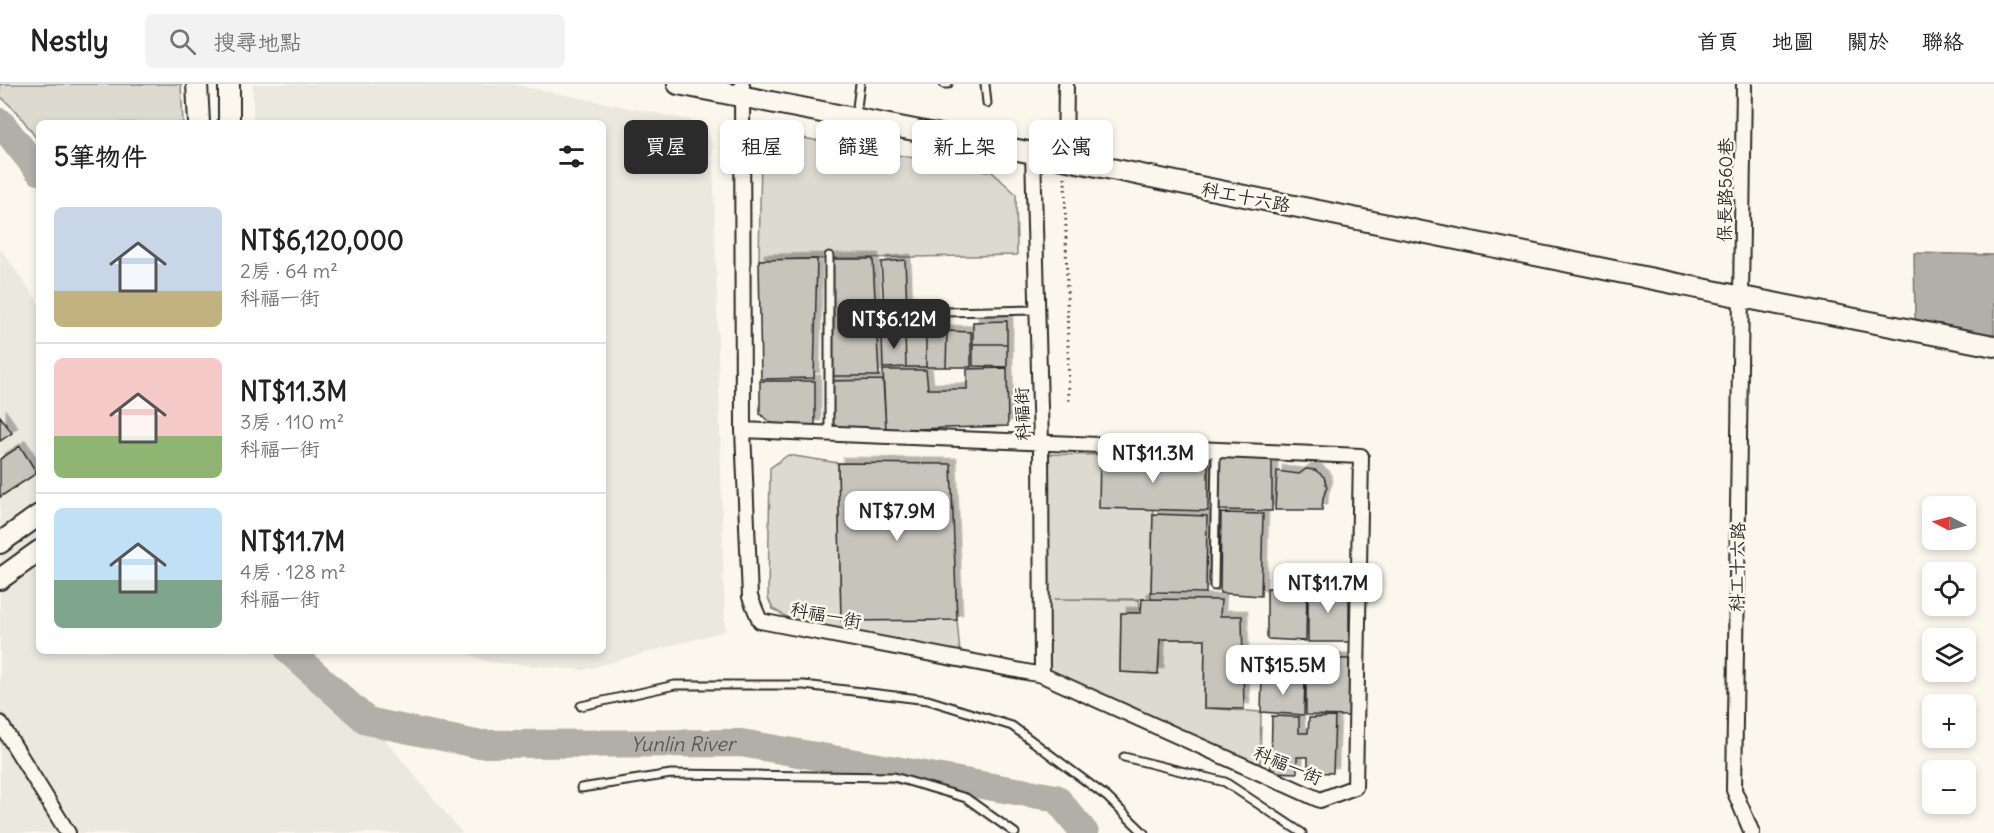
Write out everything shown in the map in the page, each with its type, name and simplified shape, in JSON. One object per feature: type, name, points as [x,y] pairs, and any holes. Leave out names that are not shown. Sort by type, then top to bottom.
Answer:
[{"type":"street","points":[[197,84],[199,120]]},
{"type":"street","points":[[229,84],[229,120]]},
{"type":"street","name":"科工十六路","points":[[678,84],[742,90],[856,118],[1029,152]]},
{"type":"street","points":[[1066,84],[1066,120]]},
{"type":"street","name":"保長路560巷","points":[[1742,297],[1744,84]]},
{"type":"street","name":"科福一街","points":[[742,90],[743,430],[750,597],[760,621],[1042,675],[1320,800],[1355,787],[1361,456],[743,430]]},
{"type":"street","name":"科工十六路","points":[[1113,170],[1994,346]]},
{"type":"street","name":"科福街","points":[[1034,174],[1041,443],[1042,675]]},
{"type":"street","name":"科工十六路","points":[[1742,297],[1734,790],[1752,833]]},
{"type":"street","points":[[0,543],[36,517]]},
{"type":"street","points":[[0,579],[36,553]]},
{"type":"street","points":[[0,723],[68,833]]},
{"type":"lane","points":[[856,118],[860,84]]},
{"type":"lane","points":[[985,84],[987,104]]},
{"type":"lane","points":[[829,434],[830,256]]},
{"type":"lane","points":[[900,313],[1037,310]]},
{"type":"lane","points":[[1214,586],[1216,450]]},
{"type":"lane","points":[[581,706],[675,685],[804,685],[928,700],[1012,726],[1107,797],[1144,833]]},
{"type":"lane","points":[[1124,758],[1225,782],[1302,833]]},
{"type":"lane","points":[[581,788],[671,774],[894,777],[966,798],[1015,833]]},
{"type":"path","points":[[1065,174],[1069,403]]},
{"type":"shaded area","points":[[0,84],[181,84],[183,120],[36,120],[36,138],[18,113],[0,96]]},
{"type":"shaded area","points":[[253,84],[511,84],[690,120],[624,120],[624,174],[708,174],[709,135],[713,147],[725,631],[583,670],[488,662],[468,654],[606,654],[606,120],[253,120]]},
{"type":"shaded area","points":[[804,138],[816,140],[816,174],[900,174],[900,155],[912,158],[912,174],[994,174],[1016,194],[1017,255],[759,260],[761,174],[804,174]]},
{"type":"shaded area","points":[[0,248],[36,299],[36,654],[314,654],[462,833],[0,833]]},
{"type":"shaded area","points":[[1914,253],[1994,255],[1994,336],[1915,319]]},
{"type":"shaded area","points":[[1041,454],[1100,455],[1153,509],[1151,599],[1054,599],[1139,600],[1141,613],[1121,613],[1120,672],[1158,674],[1160,639],[1205,639],[1204,708],[1261,712],[1260,766],[1042,675]]},
{"type":"shaded area","points":[[788,455],[838,463],[841,620],[957,620],[960,653],[800,625],[773,609],[768,598],[770,468]]},
{"type":"building","points":[[817,259],[814,378],[761,379],[759,260]]},
{"type":"building","points":[[829,259],[873,259],[879,376],[829,376]]},
{"type":"building","points":[[905,260],[907,308],[884,308],[881,262]]},
{"type":"building","points":[[1007,321],[1007,344],[973,344],[973,322]]},
{"type":"building","points":[[947,331],[946,367],[926,367],[926,332]]},
{"type":"building","points":[[947,331],[971,332],[971,367],[946,367]]},
{"type":"building","points":[[905,332],[906,367],[883,368],[882,333]]},
{"type":"building","points":[[905,332],[926,332],[926,367],[906,367]]},
{"type":"building","points":[[973,344],[1007,344],[1007,367],[973,366]]},
{"type":"building","points":[[1007,368],[1008,426],[886,430],[883,370],[926,370],[928,389],[967,389],[967,369]]},
{"type":"building","points":[[883,380],[886,429],[829,429],[829,381]]},
{"type":"building","points":[[760,381],[815,381],[815,426],[776,427],[760,414]]},
{"type":"building","points":[[0,416],[12,433],[0,441]]},
{"type":"building","points":[[20,446],[36,474],[0,497],[0,459]]},
{"type":"building","points":[[1100,455],[1208,460],[1208,511],[1099,508]]},
{"type":"building","points":[[1218,456],[1272,458],[1272,511],[1218,510]]},
{"type":"building","points":[[838,463],[951,464],[957,620],[841,621]]},
{"type":"building","points":[[1306,469],[1315,470],[1324,477],[1327,487],[1322,510],[1275,510],[1277,471],[1299,474]]},
{"type":"building","points":[[1221,513],[1263,514],[1261,596],[1220,593]]},
{"type":"building","points":[[1153,514],[1207,516],[1206,593],[1151,592]]},
{"type":"building","points":[[1308,586],[1349,587],[1349,642],[1308,642]]},
{"type":"building","points":[[1267,588],[1307,589],[1306,641],[1267,639]]},
{"type":"building","points":[[1142,599],[1221,600],[1220,616],[1242,616],[1244,709],[1204,708],[1205,639],[1160,639],[1158,674],[1120,672],[1121,613],[1141,613]]},
{"type":"building","points":[[1306,659],[1349,659],[1350,716],[1306,715]]},
{"type":"building","points":[[1262,677],[1305,678],[1304,715],[1261,712]]},
{"type":"building","points":[[1272,716],[1299,717],[1299,733],[1308,733],[1309,718],[1335,717],[1333,773],[1308,772],[1308,757],[1297,757],[1297,773],[1271,772]]},
{"type":"waterway","name":"Yunlin River","points":[[0,122],[36,167]]},
{"type":"waterway","name":"Yunlin River","points":[[292,654],[367,721],[476,744],[741,743],[1056,798],[1085,833]]}]
